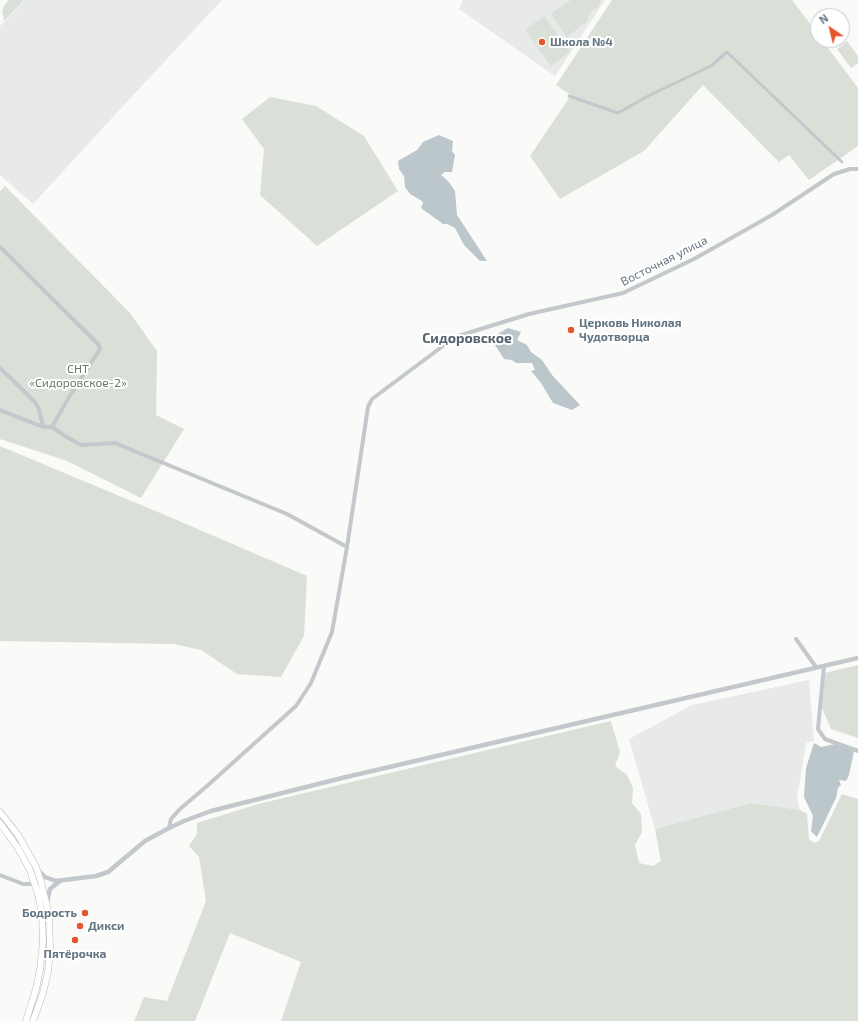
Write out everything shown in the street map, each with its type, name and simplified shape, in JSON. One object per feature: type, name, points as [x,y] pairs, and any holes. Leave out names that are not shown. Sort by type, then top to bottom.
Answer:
[{"type":"highway","points":[[0,812],[18,835],[36,867],[47,903],[50,932],[49,960],[43,993],[33,1021]]},
{"type":"highway","points":[[0,823],[21,854],[35,884],[42,914],[44,942],[40,970],[26,1021]]},
{"type":"street","points":[[569,96],[618,113],[711,66],[727,52],[842,162]]},
{"type":"street","name":"Восточная улица","points":[[169,828],[170,820],[180,809],[296,706],[311,683],[332,632],[347,547],[368,408],[372,399],[455,337],[529,314],[623,293],[694,259],[772,215],[834,174],[850,169],[858,169]]},
{"type":"street","points":[[0,247],[98,344],[100,349],[69,397],[52,427]]},
{"type":"street","points":[[0,368],[34,401],[39,409],[43,427]]},
{"type":"street","points":[[0,410],[43,427],[52,427],[81,445],[115,443],[287,514],[347,547]]},
{"type":"street","points":[[796,639],[816,667]]},
{"type":"street","points":[[36,867],[45,877],[49,879],[60,881],[90,878],[108,872],[145,842],[169,828],[211,811],[858,658]]},
{"type":"street","points":[[824,666],[818,729],[825,739],[858,751]]},
{"type":"street","points":[[0,875],[23,884],[35,884]]},
{"type":"street","points":[[47,903],[50,889],[60,881]]},
{"type":"shaded area","points":[[25,0],[222,0],[33,204],[0,175],[0,26]]},
{"type":"shaded area","name":"Школа №4","points":[[463,0],[605,0],[555,76],[459,9]]},
{"type":"shaded area","points":[[439,135],[453,141],[452,151],[455,155],[452,172],[445,172],[441,175],[448,181],[455,191],[457,215],[487,261],[480,261],[464,245],[455,228],[447,224],[443,224],[421,208],[423,203],[422,201],[410,194],[405,187],[404,176],[399,169],[398,161],[417,150],[423,142]]},
{"type":"shaded area","points":[[508,328],[521,332],[517,340],[527,345],[531,352],[542,360],[552,375],[580,405],[572,410],[553,403],[541,383],[531,371],[535,370],[532,363],[516,363],[512,360],[504,359],[493,342],[499,333]]},
{"type":"shaded area","points":[[809,680],[814,741],[806,743],[797,799],[800,810],[751,803],[655,829],[629,739],[692,705]]},
{"type":"shaded area","points":[[814,743],[821,747],[835,744],[854,751],[849,775],[846,781],[839,780],[841,785],[838,788],[836,798],[817,837],[811,831],[813,816],[804,797],[806,768]]},
{"type":"green space","points":[[9,0],[24,0],[4,21],[2,11],[5,4]]},
{"type":"green space","points":[[571,0],[601,0],[599,6],[589,14],[587,21],[567,37],[551,14]]},
{"type":"green space","points":[[612,0],[792,0],[810,24],[810,48],[828,48],[858,88],[858,146],[809,180],[789,155],[779,162],[703,85],[644,151],[560,199],[530,156],[571,95],[556,85]]},
{"type":"green space","points":[[544,16],[570,52],[551,66],[525,30]]},
{"type":"green space","points":[[850,45],[858,56],[858,63],[851,68],[837,49],[850,48]]},
{"type":"green space","points":[[270,97],[316,106],[364,136],[398,191],[317,246],[260,195],[264,149],[242,119]]},
{"type":"green space","name":"СНТ «Сидоровское-2»","points":[[5,186],[130,313],[157,351],[156,415],[184,429],[141,498],[67,461],[0,439],[0,191]]},
{"type":"green space","points":[[0,446],[307,576],[304,636],[281,677],[237,674],[201,650],[174,644],[0,641]]},
{"type":"green space","points":[[858,665],[858,738],[831,729],[822,708],[825,673]]},
{"type":"green space","points":[[611,721],[620,752],[615,766],[627,775],[633,788],[632,803],[641,814],[642,832],[635,845],[639,863],[653,866],[661,861],[655,829],[751,803],[800,810],[807,814],[809,839],[814,843],[819,841],[842,794],[858,799],[858,1021],[281,1021],[301,962],[230,933],[195,1021],[134,1021],[144,997],[167,1001],[206,901],[199,857],[189,846],[197,834],[197,823],[258,804]]},
{"type":"place","name":"Школа №4","points":[[542,42]]},
{"type":"place","name":"Церковь Николая Чудотворца","points":[[571,330]]},
{"type":"place","name":"Бодрость","points":[[85,913]]},
{"type":"place","name":"Дикси","points":[[80,926]]},
{"type":"place","name":"Пятёрочка","points":[[75,940]]},
{"type":"district","name":"Сидоровское","points":[[467,338]]}]
